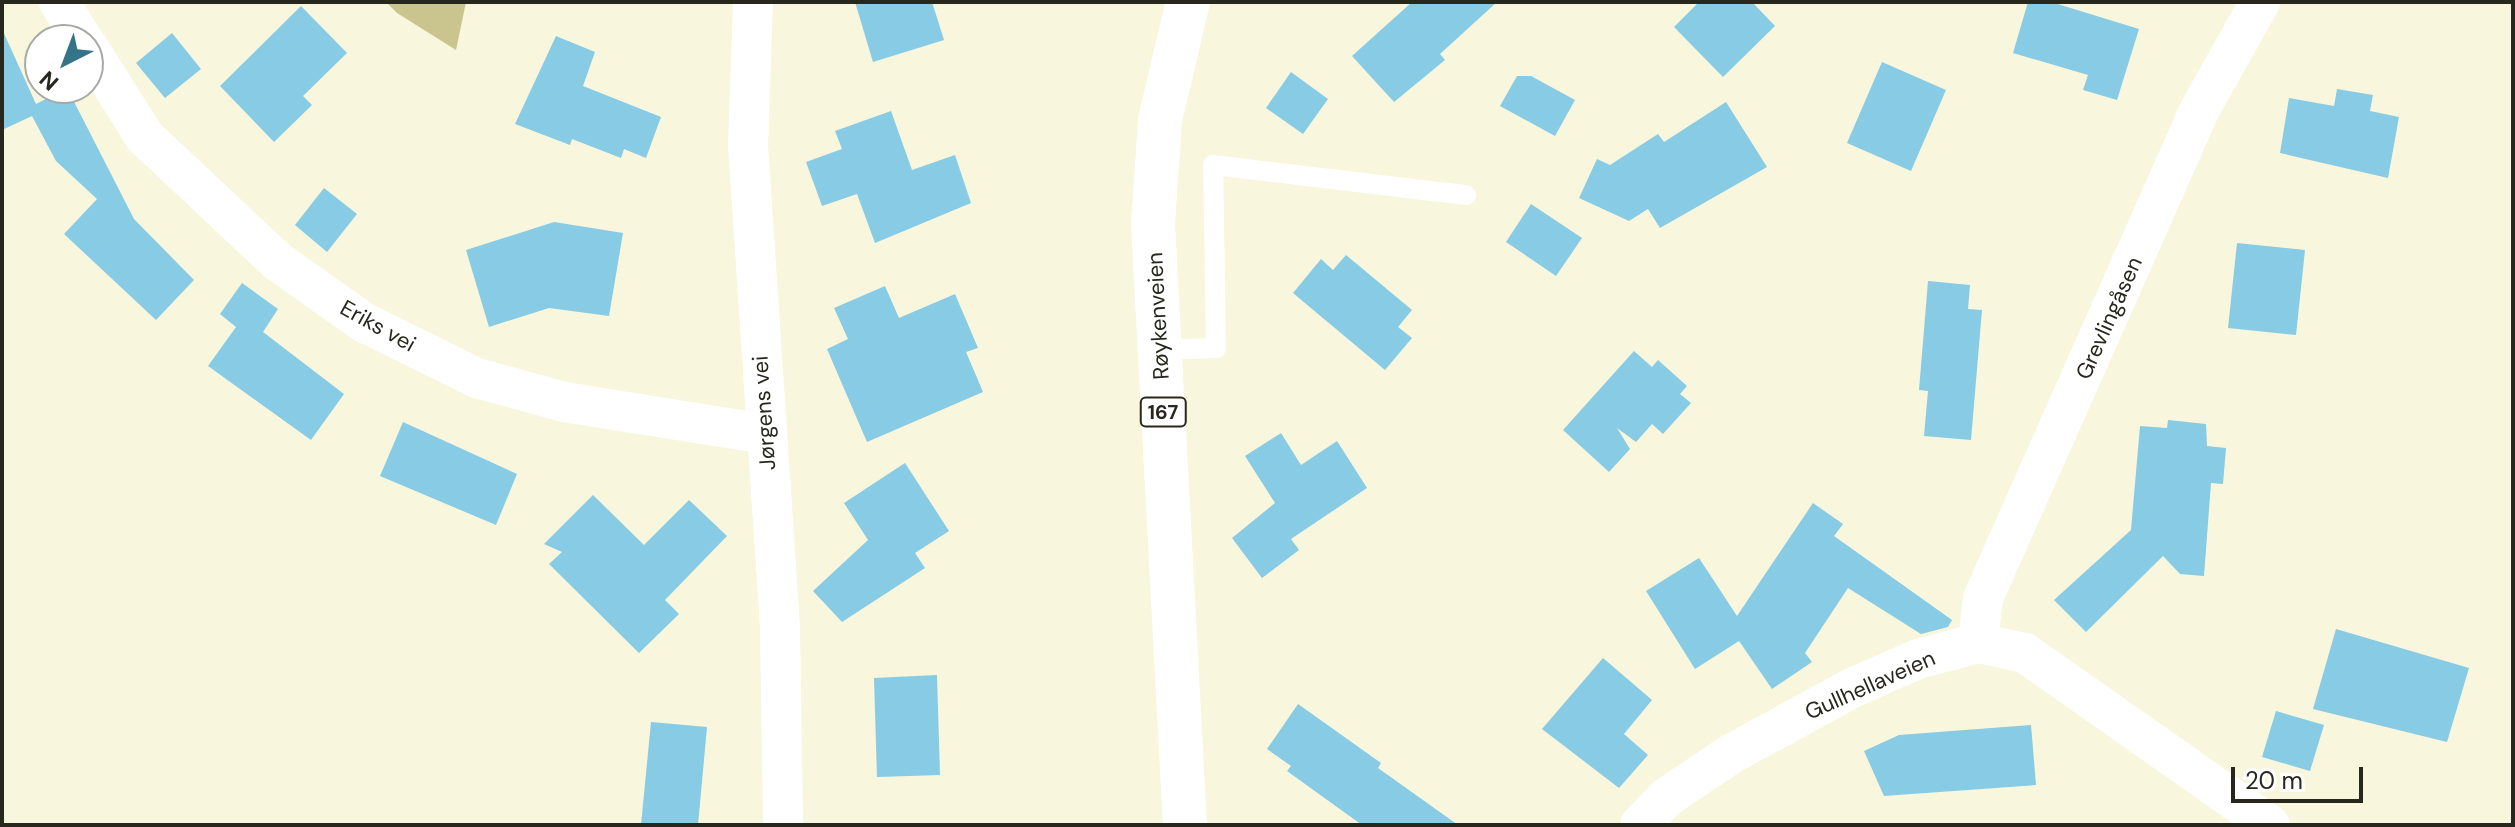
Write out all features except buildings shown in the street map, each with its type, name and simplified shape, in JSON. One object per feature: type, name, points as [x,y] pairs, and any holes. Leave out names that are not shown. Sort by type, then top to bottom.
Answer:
[{"type":"main road","name":"Røykenveien","points":[[1185,825],[1160,350],[1156,151],[1188,2]]},
{"type":"street","points":[[59,2],[73,24]]},
{"type":"street","name":"Jørgens vei","points":[[753,2],[748,145],[780,631],[783,825]]},
{"type":"street","name":"Grevlingåsen","points":[[1978,643],[1983,598],[2200,109],[2260,2]]},
{"type":"street","name":"Eriks vei","points":[[104,72],[145,137],[277,261],[363,322],[477,378],[564,402],[767,434]]},
{"type":"street","name":"Gullhellaveien","points":[[1640,825],[1670,811],[1852,688],[1918,659],[1978,643],[2025,653],[2270,825]]},
{"type":"lane","points":[[1160,350],[1216,348],[1213,165],[1466,195]]},
{"type":"shaded area","points":[[386,2],[466,2],[456,50],[397,13]]}]
